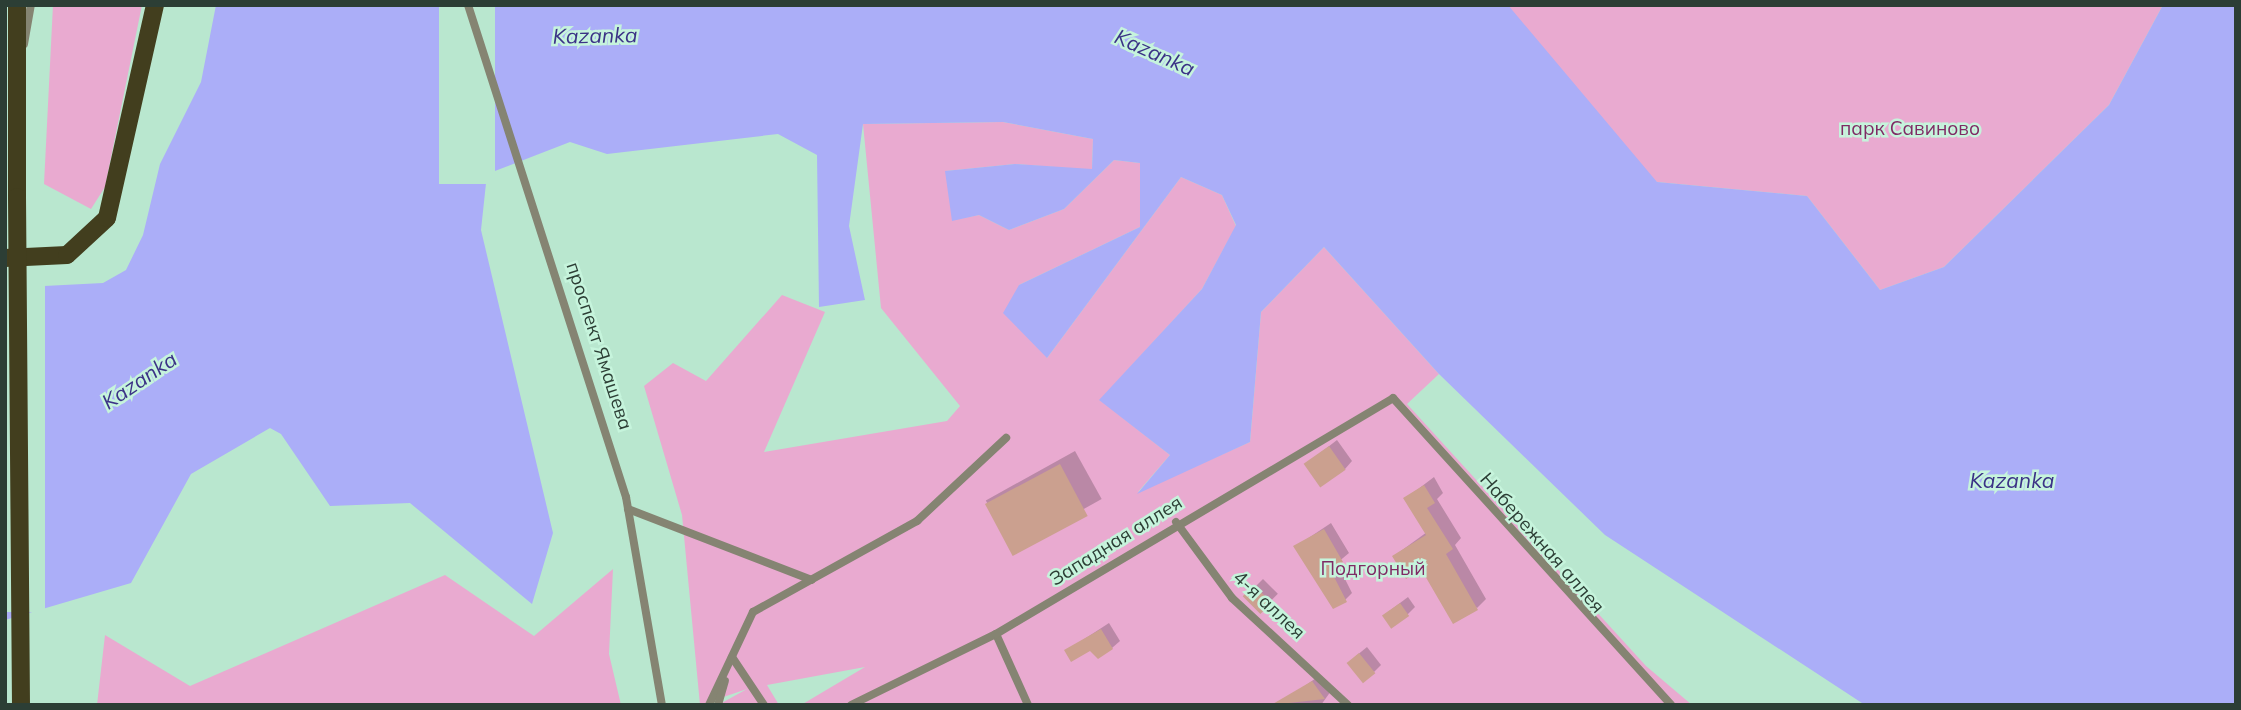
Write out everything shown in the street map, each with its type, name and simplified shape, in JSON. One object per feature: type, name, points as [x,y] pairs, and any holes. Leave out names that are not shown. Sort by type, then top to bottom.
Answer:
[{"type":"main road","points":[[17,5],[20,705]]},
{"type":"main road","points":[[5,258],[67,255],[107,218],[155,5]]},
{"type":"lane","points":[[16,89],[31,5]]},
{"type":"lane","name":"проспект Ямашева","points":[[468,5],[628,509],[662,705]]},
{"type":"lane","name":"Западная аллея","points":[[851,705],[996,634],[1176,522],[1394,398]]},
{"type":"lane","name":"Набережная аллея","points":[[1394,398],[1671,705]]},
{"type":"lane","points":[[709,705],[753,612],[917,521],[1006,438]]},
{"type":"lane","points":[[628,509],[812,580]]},
{"type":"lane","name":"4-я аллея","points":[[1176,522],[1232,598],[1348,705]]},
{"type":"lane","points":[[996,634],[1028,705]]},
{"type":"lane","points":[[718,705],[732,657]]},
{"type":"lane","points":[[732,657],[764,705]]},
{"type":"green space","points":[[53,5],[142,5],[105,187],[91,209],[44,184]]},
{"type":"green space","name":"парк Савиново","points":[[1443,5],[2163,5],[2109,105],[1944,267],[1880,290],[1807,196],[1657,182]]},
{"type":"green space","name":"Подгорный","points":[[1003,122],[1093,139],[1092,170],[1015,164],[946,171],[953,220],[979,215],[1009,230],[1064,209],[1114,160],[1140,163],[1140,227],[1019,285],[1047,358],[1181,177],[1222,195],[1236,226],[1202,289],[1100,400],[1170,455],[1138,492],[1250,442],[1261,312],[1324,247],[1439,374],[1407,404],[1646,666],[1692,705],[801,705],[865,667],[767,685],[779,705],[718,705],[747,689],[700,705],[682,515],[644,386],[673,363],[706,381],[782,295],[825,312],[764,452],[947,421],[960,406],[881,308],[863,124]]},
{"type":"green space","points":[[613,569],[609,654],[621,705],[97,705],[105,635],[190,686],[445,575],[534,636]]},
{"type":"water","name":"Kazanka","points":[[216,5],[1508,5],[1657,182],[1807,196],[1880,290],[1944,267],[2109,105],[2163,5],[2236,5],[2236,705],[1865,705],[1605,535],[1439,374],[1324,247],[1261,312],[1250,442],[1137,494],[1170,455],[1099,400],[1202,289],[1236,225],[1222,195],[1181,177],[1047,358],[1003,313],[1019,285],[1140,227],[1140,163],[1114,160],[1064,209],[1009,230],[979,215],[952,221],[945,171],[1015,164],[1092,169],[1093,139],[1003,122],[863,124],[849,226],[865,300],[819,307],[817,155],[778,134],[607,154],[570,142],[487,174],[481,230],[553,533],[532,604],[410,503],[330,506],[281,434],[270,428],[191,474],[131,583],[5,620],[5,288],[103,283],[126,270],[143,235],[160,164],[201,82]]},
{"type":"pier","points":[[439,5],[495,5],[495,184],[439,184]]},
{"type":"pier","points":[[5,284],[45,284],[45,612],[5,612]]},
{"type":"building","points":[[1329,446],[1346,470],[1320,488],[1304,464]]},
{"type":"building","points":[[1060,464],[1088,516],[1013,556],[985,504]]},
{"type":"building","points":[[1424,485],[1435,503],[1427,508],[1453,549],[1446,554],[1478,610],[1453,624],[1421,569],[1406,579],[1392,556],[1426,535],[1403,498]]},
{"type":"building","points":[[1324,529],[1343,562],[1330,569],[1347,602],[1333,609],[1293,546]]},
{"type":"building","points":[[1254,585],[1272,603],[1260,614],[1243,596]]},
{"type":"building","points":[[1400,603],[1409,616],[1391,629],[1382,616]]},
{"type":"building","points":[[1101,629],[1113,649],[1098,659],[1090,651],[1071,662],[1064,650]]},
{"type":"building","points":[[1359,653],[1375,673],[1363,683],[1347,663]]},
{"type":"building","points":[[1312,681],[1325,699],[1271,705]]}]
